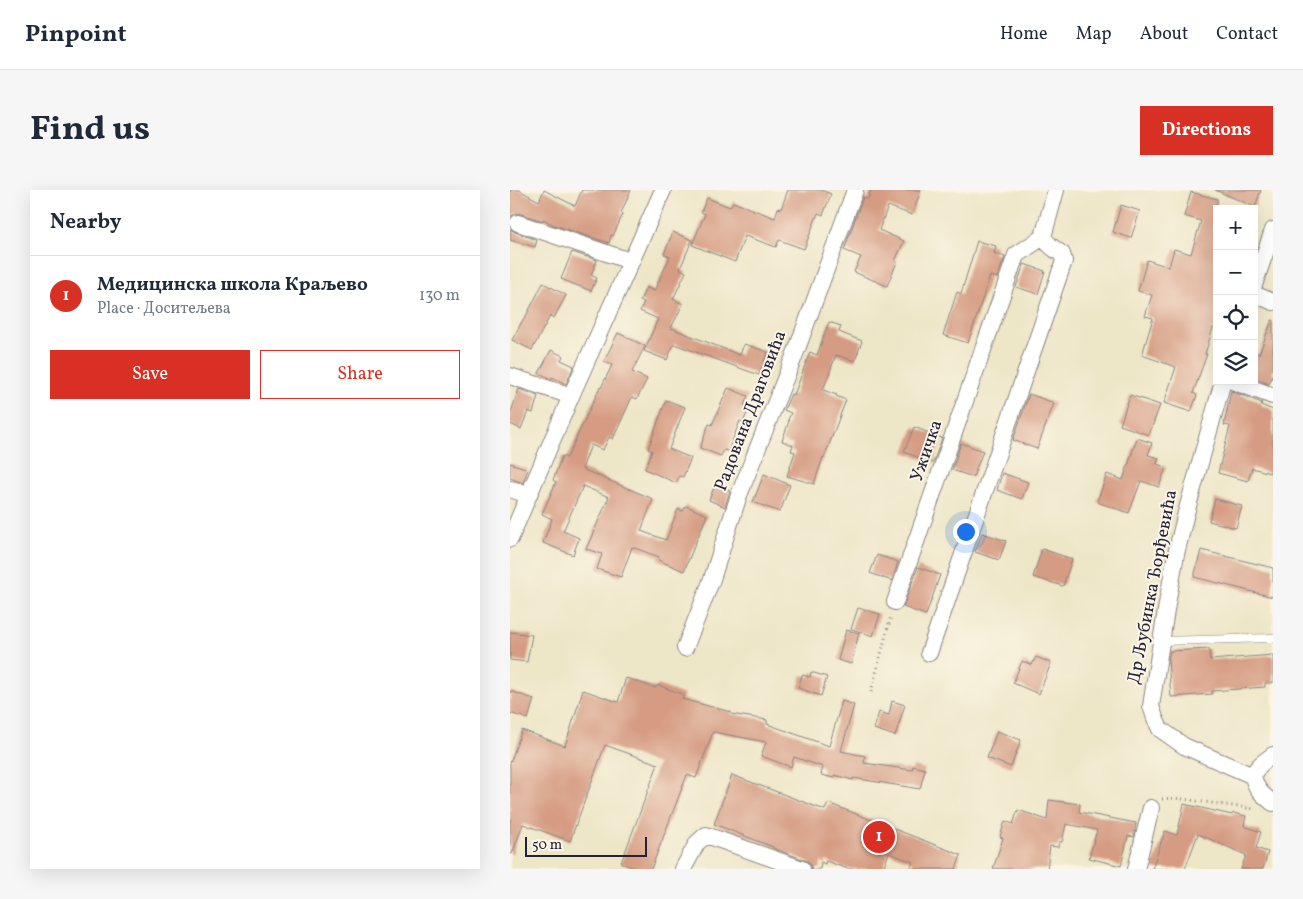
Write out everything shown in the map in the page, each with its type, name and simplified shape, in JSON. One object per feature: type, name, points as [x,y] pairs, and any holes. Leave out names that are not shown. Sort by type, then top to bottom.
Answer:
[{"type":"street","points":[[510,539],[630,261],[663,190]]},
{"type":"street","name":"Радована Драговића","points":[[685,648],[712,578],[739,495],[797,349],[855,190]]},
{"type":"street","points":[[929,653],[1064,261],[1062,254],[1046,242],[1043,237],[1056,190]]},
{"type":"street","points":[[518,223],[630,261]]},
{"type":"street","points":[[1258,273],[1273,230]]},
{"type":"street","name":"Ужичка","points":[[895,602],[1016,255],[1043,237]]},
{"type":"street","points":[[1256,295],[1273,302]]},
{"type":"street","points":[[510,376],[571,396]]},
{"type":"street","name":"Др Љубинка Ђорђевића","points":[[1222,385],[1178,546],[1151,706],[1160,729],[1184,746],[1253,776]]},
{"type":"street","points":[[1243,385],[1273,396]]},
{"type":"street","points":[[510,489],[529,495]]},
{"type":"street","points":[[1268,806],[1254,783],[1253,776],[1259,765],[1273,755]]},
{"type":"street","points":[[1136,869],[1151,808]]},
{"type":"street","points":[[683,869],[697,842],[706,835],[802,869]]},
{"type":"lane","points":[[1161,641],[1273,638]]},
{"type":"path","points":[[871,692],[895,602]]},
{"type":"path","points":[[1151,808],[1155,802],[1162,798],[1268,806]]},
{"type":"building","points":[[510,190],[519,190],[539,201],[544,190],[575,206],[582,190],[631,190],[621,213],[623,214],[613,236],[611,235],[609,243],[554,225],[543,219],[543,221],[516,213],[510,217]]},
{"type":"building","points":[[788,190],[821,190],[831,194],[823,215],[818,213],[804,249],[779,240],[776,247],[745,236],[735,262],[692,245],[705,214],[701,212],[707,198],[730,207],[733,202],[775,218],[778,208],[781,209]]},
{"type":"building","points":[[871,190],[921,190],[912,215],[888,206],[879,230],[904,241],[887,286],[854,272],[861,257],[844,250],[863,197],[868,199]]},
{"type":"building","points":[[1215,190],[1261,190],[1256,205],[1250,205]]},
{"type":"building","points":[[1191,192],[1217,199],[1217,205],[1213,205],[1213,328],[1205,354],[1207,354],[1193,393],[1197,395],[1191,412],[1164,403],[1176,367],[1142,355],[1153,318],[1145,316],[1152,295],[1138,291],[1147,260],[1169,267],[1174,249],[1191,254],[1201,221],[1184,216]]},
{"type":"building","points":[[1121,205],[1140,211],[1131,238],[1113,232]]},
{"type":"building","points":[[510,229],[537,240],[535,247],[510,240]]},
{"type":"building","points":[[673,232],[692,240],[680,269],[686,272],[673,299],[683,304],[671,328],[740,355],[744,344],[768,352],[759,375],[674,344],[667,360],[644,351],[658,319],[640,311],[644,302],[640,301],[646,287],[654,291],[670,257],[664,254]]},
{"type":"building","points":[[977,241],[996,246],[994,253],[1005,257],[997,278],[990,276],[968,343],[943,335],[957,292],[961,294]]},
{"type":"building","points":[[572,252],[597,260],[591,275],[597,278],[591,291],[561,279]]},
{"type":"building","points":[[1024,264],[1045,271],[1038,294],[1016,287]]},
{"type":"building","points":[[543,283],[566,295],[554,318],[550,316],[532,350],[512,340]]},
{"type":"building","points":[[1273,320],[1273,375],[1269,384],[1258,380],[1259,354]]},
{"type":"building","points":[[829,322],[841,326],[839,332],[862,341],[855,361],[836,355],[823,390],[846,400],[814,484],[787,476],[795,452],[791,451],[793,445],[782,441],[791,413],[784,410],[791,394],[794,395],[810,352],[817,355]]},
{"type":"building","points":[[618,333],[645,346],[632,372],[647,379],[637,399],[632,397],[613,439],[609,437],[603,450],[591,445],[582,469],[653,499],[641,531],[666,540],[678,509],[683,511],[686,506],[707,515],[684,571],[658,560],[659,557],[632,547],[621,577],[597,569],[602,554],[586,549],[609,497],[583,486],[563,531],[579,538],[573,555],[543,543],[552,519],[542,514],[556,482],[553,480],[562,456],[567,458],[612,365],[604,361]]},
{"type":"building","points":[[551,350],[563,356],[561,360],[574,366],[566,384],[539,373]]},
{"type":"building","points":[[728,388],[748,396],[744,405],[750,407],[743,422],[740,421],[728,451],[724,450],[721,456],[700,448],[709,424],[712,425]]},
{"type":"building","points":[[519,389],[538,396],[533,413],[528,411],[521,429],[510,424],[510,415]]},
{"type":"building","points":[[1231,391],[1262,403],[1261,405],[1273,410],[1273,462],[1270,473],[1252,468],[1248,481],[1218,473],[1230,426],[1224,425]]},
{"type":"building","points":[[1029,394],[1054,403],[1037,449],[1013,440]]},
{"type":"building","points":[[1130,395],[1160,405],[1149,435],[1120,425]]},
{"type":"building","points":[[666,400],[685,407],[669,449],[691,458],[683,477],[679,476],[676,483],[645,469],[652,451],[648,449]]},
{"type":"building","points":[[914,427],[942,438],[933,463],[904,452]]},
{"type":"building","points":[[1137,438],[1152,443],[1148,455],[1159,458],[1157,464],[1166,467],[1159,487],[1141,481],[1129,513],[1097,502],[1107,474],[1123,480]]},
{"type":"building","points":[[961,443],[983,451],[973,477],[952,470]]},
{"type":"building","points":[[510,463],[528,469],[523,483],[510,478]]},
{"type":"building","points":[[1002,473],[1028,482],[1022,499],[997,490]]},
{"type":"building","points":[[764,474],[790,485],[780,512],[753,502]]},
{"type":"building","points":[[715,485],[730,491],[725,507],[709,500]]},
{"type":"building","points":[[1215,499],[1242,506],[1236,528],[1209,521]]},
{"type":"building","points":[[982,533],[1006,541],[999,560],[975,552]]},
{"type":"building","points":[[1042,549],[1072,559],[1063,586],[1033,577]]},
{"type":"building","points":[[1201,550],[1273,568],[1273,597],[1194,577]]},
{"type":"building","points":[[877,555],[898,562],[892,581],[870,573]]},
{"type":"building","points":[[918,567],[940,575],[926,615],[903,607]]},
{"type":"building","points":[[858,608],[880,614],[873,636],[851,629]]},
{"type":"building","points":[[846,630],[859,633],[851,664],[838,660]]},
{"type":"building","points":[[510,632],[532,635],[527,662],[510,660]]},
{"type":"building","points":[[1209,649],[1210,660],[1273,655],[1273,683],[1265,683],[1265,687],[1212,691],[1212,694],[1171,697],[1168,660],[1170,651]]},
{"type":"building","points":[[1036,657],[1051,663],[1039,694],[1013,683],[1022,661],[1032,665]]},
{"type":"building","points":[[811,672],[827,677],[821,696],[798,688],[802,675],[810,677]]},
{"type":"building","points":[[626,678],[656,688],[658,685],[684,695],[682,699],[731,712],[731,714],[767,720],[767,724],[829,746],[842,701],[854,705],[841,751],[865,756],[864,763],[912,770],[913,766],[925,769],[920,789],[853,778],[853,780],[834,775],[834,778],[821,775],[823,767],[794,757],[791,767],[761,756],[766,742],[713,732],[696,778],[687,775],[651,869],[637,869],[621,863],[658,764],[605,745],[570,841],[523,824],[512,854],[510,854],[510,763],[522,730],[565,746],[583,690],[618,702]]},
{"type":"building","points":[[510,691],[534,699],[528,719],[510,713]]},
{"type":"building","points":[[892,701],[905,705],[895,736],[874,729],[879,712],[889,715]]},
{"type":"building","points":[[997,731],[1021,740],[1011,767],[987,758]]},
{"type":"building","points":[[732,775],[825,810],[828,803],[961,855],[956,869],[910,869],[913,862],[889,853],[883,869],[848,869],[826,861],[825,864],[821,862],[820,869],[812,869],[810,863],[805,860],[714,824]]},
{"type":"building","points":[[1049,800],[1080,804],[1079,812],[1136,823],[1134,837],[1128,836],[1121,866],[1089,858],[1097,830],[1066,824],[1062,842],[1059,842],[1058,847],[1050,846],[1047,869],[993,869],[1003,838],[1000,837],[1005,821],[1013,824],[1018,810],[1047,820]]},
{"type":"building","points":[[1184,804],[1232,815],[1233,813],[1246,816],[1244,826],[1261,832],[1256,848],[1268,852],[1263,869],[1241,869],[1246,855],[1198,834],[1185,869],[1152,869],[1165,831],[1177,835]]},
{"type":"place","name":"Медицинска школа Краљево","points":[[879,837]]}]
